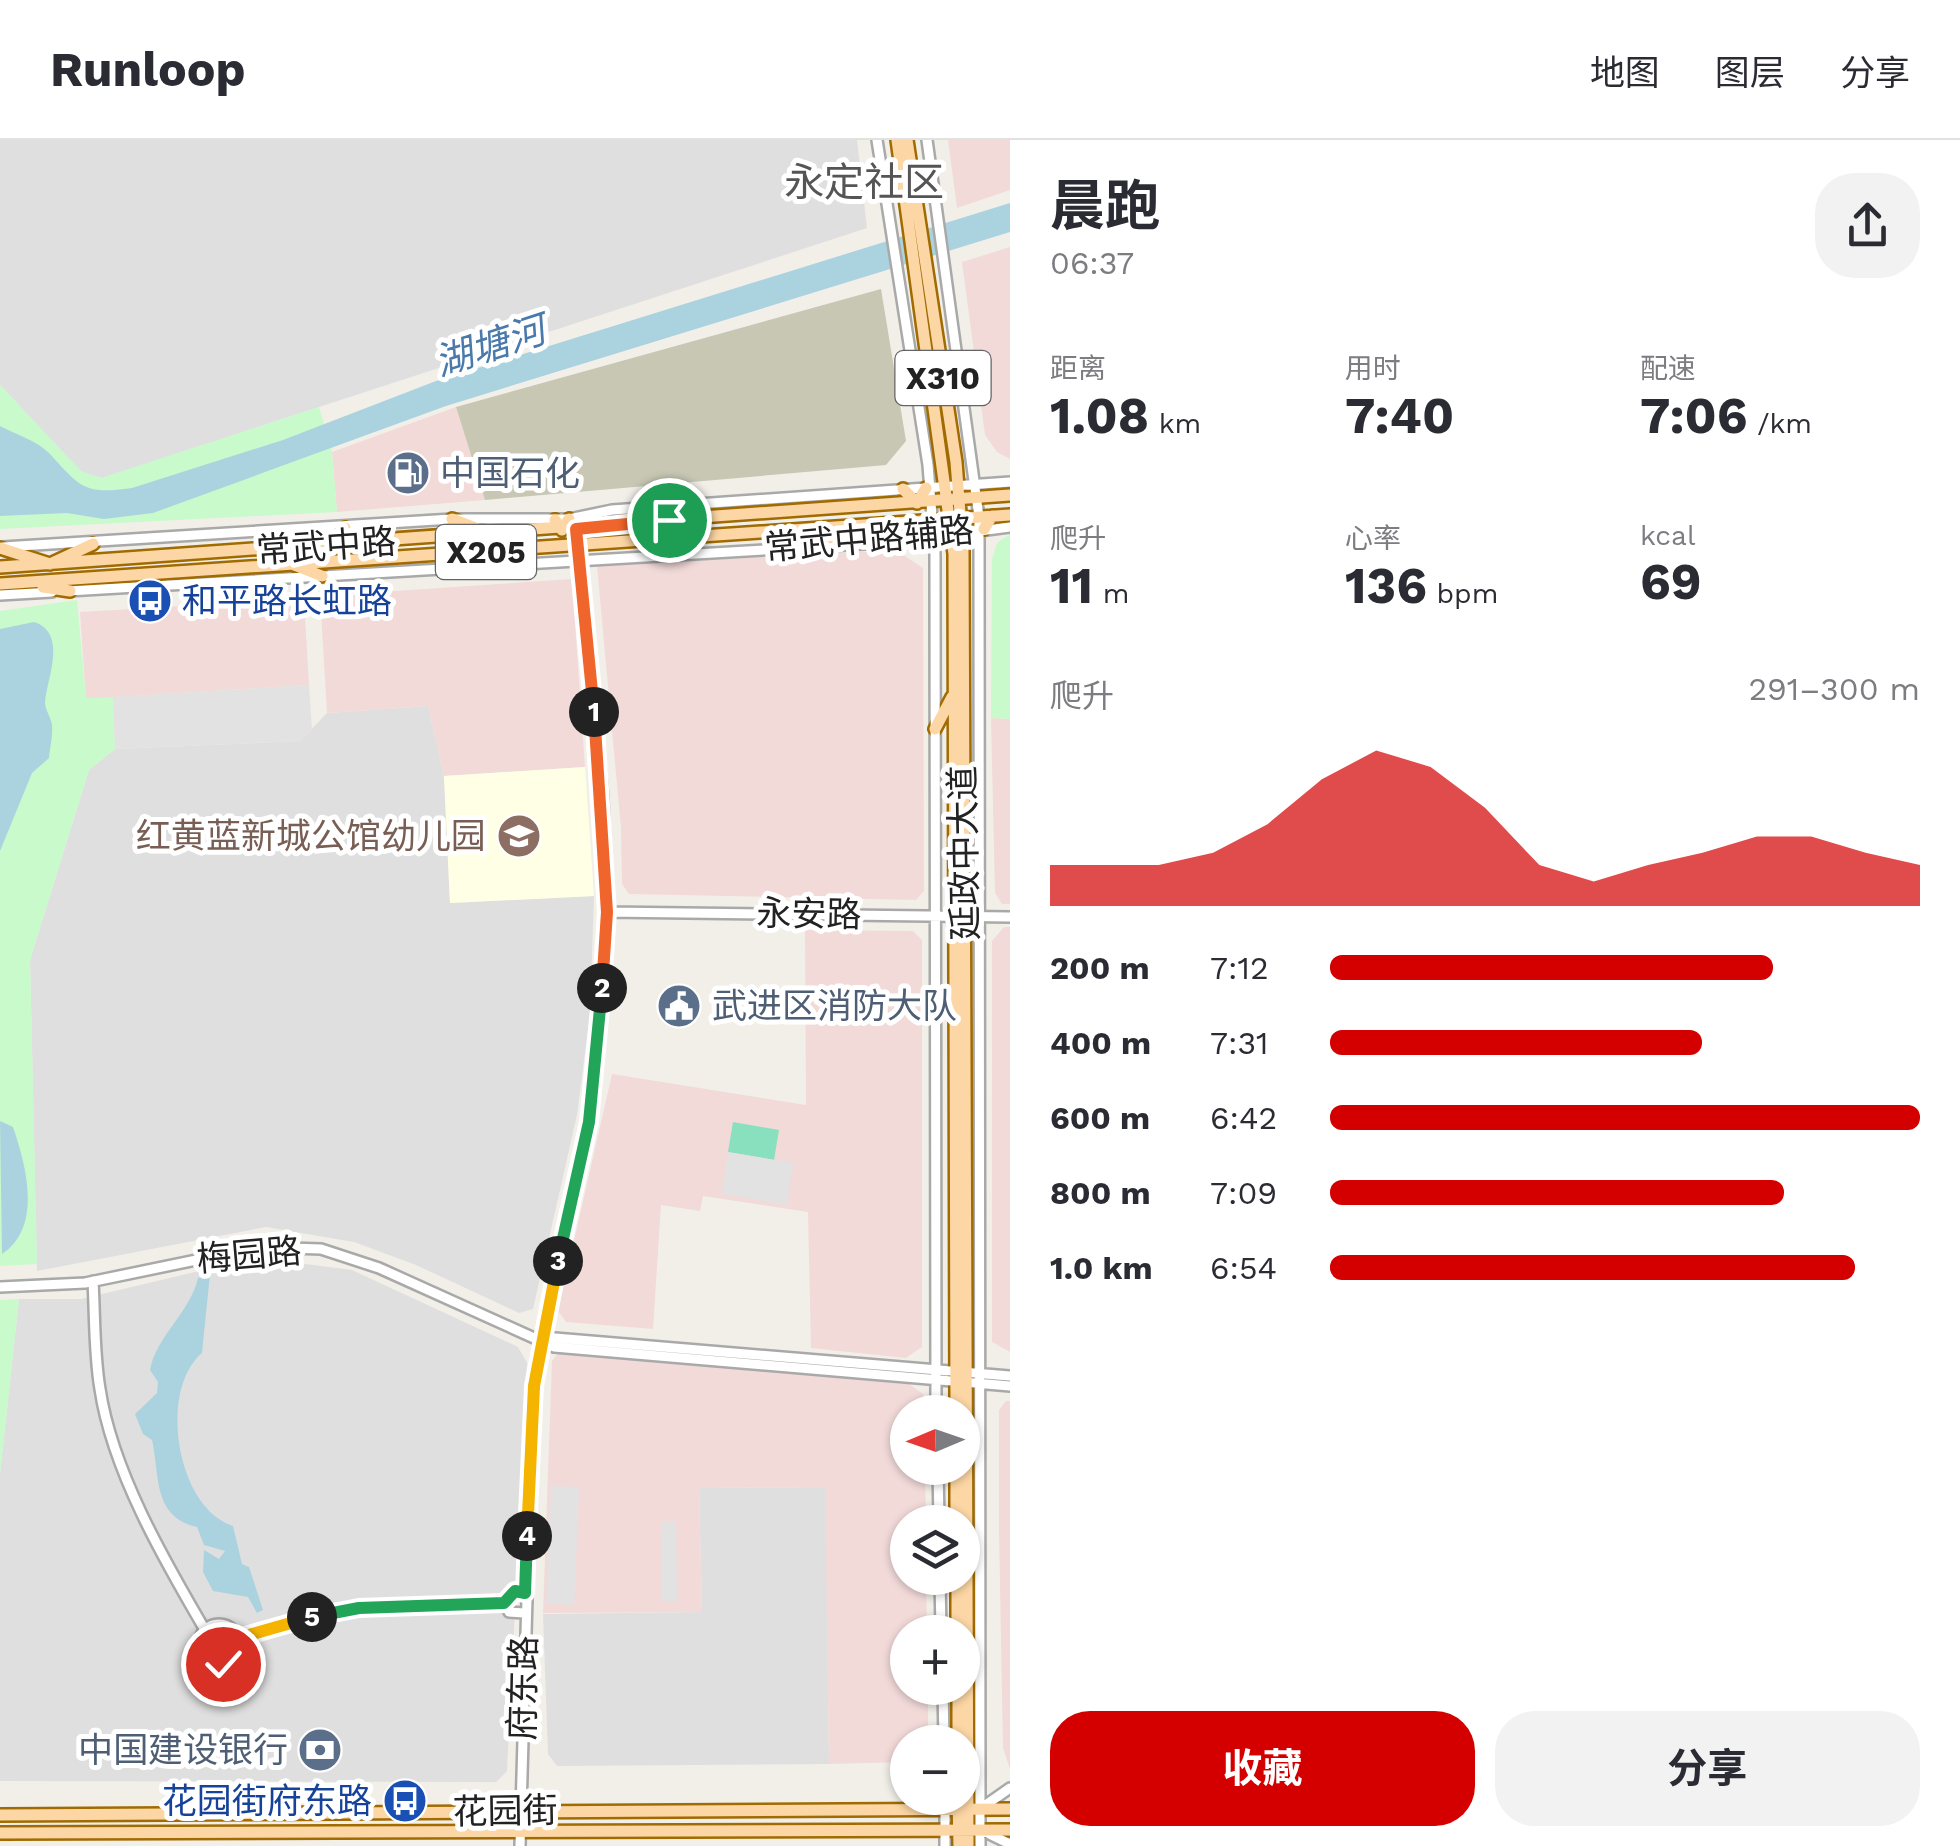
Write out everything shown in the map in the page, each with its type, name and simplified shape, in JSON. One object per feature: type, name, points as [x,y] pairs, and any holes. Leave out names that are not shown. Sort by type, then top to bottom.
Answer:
[{"type":"main road","name":"延政中大道","points":[[897,140],[915,223]]},
{"type":"main road","name":"延政中大道","points":[[907,140],[957,534],[961,916],[959,1725]]},
{"type":"main road","points":[[903,489],[917,503],[928,488]]},
{"type":"main road","name":"常武中路","points":[[0,566],[492,535],[568,523],[932,502],[954,493],[978,498],[1010,496]]},
{"type":"main road","points":[[452,520],[492,535]]},
{"type":"main road","name":"常武中路","points":[[22,583],[290,564],[578,553],[956,520],[984,523]]},
{"type":"main road","points":[[984,523],[1009,523]]},
{"type":"main road","points":[[319,546],[345,528]]},
{"type":"main road","points":[[789,532],[830,545]]},
{"type":"main road","name":"延政中大道","points":[[957,534],[954,693],[961,916]]},
{"type":"main road","points":[[0,548],[50,564],[93,544]]},
{"type":"main road","points":[[290,564],[322,576]]},
{"type":"main road","points":[[0,590],[22,583],[70,591]]},
{"type":"main road","points":[[935,729],[954,693]]},
{"type":"main road","name":"延政中大道","points":[[958,1395],[961,1377]]},
{"type":"main road","name":"花园街","points":[[0,1815],[890,1806]]},
{"type":"main road","name":"花园街","points":[[980,1807],[1010,1809]]},
{"type":"main road","name":"X310","points":[[961,1815],[968,1846]]},
{"type":"main road","name":"X310","points":[[959,1846],[963,1830]]},
{"type":"main road","name":"花园街","points":[[0,1833],[110,1840],[520,1832],[1010,1830]]},
{"type":"street","points":[[878,140],[932,502],[934,539],[936,1395]]},
{"type":"street","points":[[927,140],[984,523],[981,1378],[963,1725]]},
{"type":"street","name":"常武中路辅路","points":[[0,548],[452,520],[568,523],[612,510],[903,489],[954,493],[976,483],[1010,482]]},
{"type":"street","name":"府东路","points":[[520,1846],[524,1613],[534,1386],[589,1122],[607,912],[603,799],[578,553],[568,523]]},
{"type":"street","name":"常武中路辅路","points":[[0,590],[70,591],[322,576],[578,553],[934,539],[984,523]]},
{"type":"street","name":"永安路","points":[[607,912],[1010,917]]},
{"type":"street","name":"梅园路","points":[[0,1286],[93,1281],[258,1247],[321,1249],[379,1268],[541,1342],[555,1338],[961,1377],[1010,1376]]},
{"type":"street","points":[[93,1281],[106,1421],[170,1570],[205,1630]]},
{"type":"street","name":"梅园路","points":[[981,1378],[1010,1386]]},
{"type":"street","points":[[238,1638],[359,1608],[504,1603],[515,1591],[525,1593]]},
{"type":"street","points":[[504,1603],[509,1612],[524,1613]]},
{"type":"street","points":[[224,1625],[238,1638],[234,1657],[217,1664],[201,1654],[199,1641],[205,1630],[224,1625]]},
{"type":"street","points":[[980,1798],[1010,1788]]},
{"type":"street","points":[[961,1815],[963,1830],[980,1846]]},
{"type":"street","points":[[963,1830],[1010,1844]]},
{"type":"street","points":[[945,1846],[963,1830]]},
{"type":"street","points":[[734,1831],[734,1846]]},
{"type":"shaded area","points":[[0,140],[857,140],[867,228],[102,478],[81,472],[0,385]]},
{"type":"shaded area","points":[[948,140],[1010,140],[1010,190],[957,208]]},
{"type":"shaded area","points":[[1010,247],[1010,459],[997,452],[985,435],[962,262]]},
{"type":"shaded area","points":[[881,289],[906,441],[886,465],[485,500],[456,407]]},
{"type":"shaded area","points":[[456,407],[485,500],[337,512],[332,452]]},
{"type":"shaded area","points":[[896,550],[923,568],[924,891],[916,900],[629,894],[622,884],[621,828],[597,566]]},
{"type":"shaded area","points":[[572,579],[585,767],[444,776],[428,706],[327,713],[320,596]]},
{"type":"shaded area","points":[[304,599],[309,685],[86,699],[80,612]]},
{"type":"shaded area","points":[[309,685],[312,731],[300,741],[115,749],[113,697]]},
{"type":"shaded area","points":[[428,706],[444,776],[450,903],[594,896],[590,1014],[577,1115],[533,1309],[519,1313],[416,1265],[354,1242],[266,1227],[37,1271],[30,960],[89,770],[115,749],[300,741],[327,713]]},
{"type":"shaded area","points":[[991,718],[1010,719],[1010,904],[1002,904],[995,893]]},
{"type":"shaded area","name":"红黄蓝新城公馆幼儿园","points":[[585,767],[594,896],[450,903],[444,776]]},
{"type":"shaded area","points":[[1004,927],[1010,927],[1010,1352],[992,1342],[992,941]]},
{"type":"shaded area","points":[[805,930],[913,931],[922,940],[922,1347],[906,1358],[811,1348],[808,1212],[703,1196],[700,1211],[661,1205],[653,1329],[566,1322],[558,1311],[612,1074],[806,1105]]},
{"type":"shaded area","points":[[728,1152],[793,1163],[787,1205],[722,1194]]},
{"type":"shaded area","points":[[290,1262],[352,1270],[518,1347],[527,1363],[507,1771],[496,1782],[0,1781],[0,1473],[19,1299],[81,1299],[216,1267]]},
{"type":"shaded area","points":[[560,1351],[909,1384],[923,1394],[890,1395],[890,1485],[925,1485],[926,1505],[890,1505],[890,1595],[926,1595],[927,1615],[890,1615],[890,1705],[928,1705],[928,1725],[890,1725],[890,1762],[829,1764],[825,1487],[699,1488],[702,1612],[543,1613],[552,1361]]},
{"type":"shaded area","points":[[1010,1401],[1010,1769],[1003,1748],[999,1531],[999,1410]]},
{"type":"shaded area","points":[[551,1486],[579,1487],[574,1605],[546,1603]]},
{"type":"shaded area","points":[[826,1487],[829,1764],[557,1766],[548,1754],[543,1614],[702,1612],[699,1488]]},
{"type":"shaded area","points":[[661,1521],[676,1521],[677,1601],[662,1601]]},
{"type":"green space","points":[[0,385],[81,471],[101,478],[319,407],[332,452],[337,512],[0,529]]},
{"type":"green space","points":[[1010,534],[1010,719],[991,718],[992,559],[997,543]]},
{"type":"green space","points":[[77,600],[86,698],[113,697],[115,749],[89,770],[30,960],[37,1264],[0,1266],[0,611]]},
{"type":"green space","points":[[733,1122],[779,1130],[774,1160],[728,1152]]},
{"type":"green space","points":[[19,1299],[0,1473],[0,1300]]},
{"type":"water","points":[[1010,203],[1010,232],[446,406],[153,513],[104,519],[67,513],[0,516],[0,426],[39,445],[84,486],[103,490],[132,488],[283,440],[436,381]]},
{"type":"water","points":[[34,622],[44,628],[53,646],[45,702],[52,725],[49,758],[32,773],[0,851],[0,629]]},
{"type":"water","points":[[0,1121],[13,1127],[28,1195],[23,1228],[2,1254]]},
{"type":"water","points":[[210,1274],[202,1353],[188,1370],[180,1393],[180,1447],[198,1497],[213,1515],[233,1526],[242,1564],[249,1567],[263,1610],[257,1613],[248,1597],[213,1591],[203,1572],[204,1550],[219,1559],[225,1551],[204,1545],[197,1527],[182,1522],[165,1504],[152,1440],[143,1434],[135,1414],[157,1393],[158,1382],[150,1370],[159,1346],[188,1302],[198,1278]]},
{"type":"place","name":"中国石化","points":[[408,473]]},
{"type":"place","name":"和平路长虹路","points":[[150,601]]},
{"type":"place","name":"红黄蓝新城公馆幼儿园","points":[[519,836]]},
{"type":"place","name":"武进区消防大队","points":[[679,1006]]},
{"type":"place","name":"中国建设银行","points":[[320,1750]]},
{"type":"place","name":"花园街府东路","points":[[405,1801]]},
{"type":"district","name":"永定社区","points":[[864,182]]},
{"type":"route","points":[[223,1664],[237,1652],[238,1638],[315,1616],[359,1608],[504,1603],[515,1591],[525,1593],[534,1386],[589,1122],[598,1054],[607,912],[603,799],[576,529],[669,520]]},
{"type":"water label","name":"湖塘河","points":[[490,346]]}]
